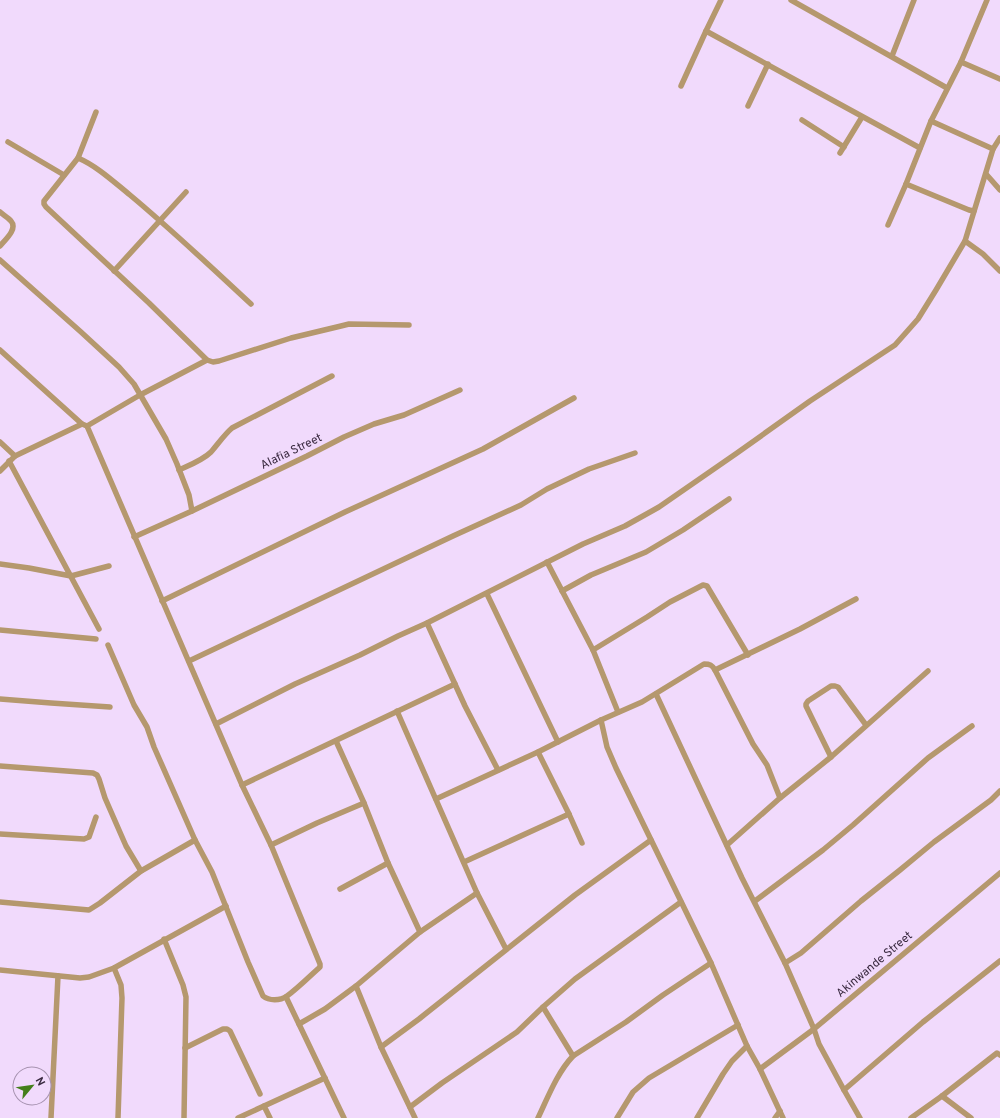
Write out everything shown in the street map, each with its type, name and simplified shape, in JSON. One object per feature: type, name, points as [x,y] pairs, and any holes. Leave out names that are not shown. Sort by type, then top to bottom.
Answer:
[{"type":"street","points":[[681,86],[721,0]]},
{"type":"street","points":[[792,0],[947,88]]},
{"type":"street","points":[[892,56],[914,0]]},
{"type":"street","points":[[888,224],[906,184],[931,121],[961,62],[987,0]]},
{"type":"street","points":[[706,31],[920,148]]},
{"type":"street","points":[[961,62],[1000,79]]},
{"type":"street","points":[[748,106],[768,64]]},
{"type":"street","points":[[96,112],[78,158],[44,201],[44,204],[207,360],[219,362],[291,338],[350,324],[409,325]]},
{"type":"street","points":[[840,153],[862,117]]},
{"type":"street","points":[[802,120],[844,146]]},
{"type":"street","points":[[931,121],[993,149]]},
{"type":"street","points":[[216,724],[295,684],[487,594],[583,544],[625,526],[659,508],[810,401],[894,345],[918,320],[965,240],[993,149],[1000,138]]},
{"type":"street","points":[[8,142],[64,175]]},
{"type":"street","points":[[78,158],[90,164],[114,182],[160,220],[251,304]]},
{"type":"street","points":[[986,174],[1000,190]]},
{"type":"street","points":[[906,184],[974,211]]},
{"type":"street","points":[[114,271],[186,192]]},
{"type":"street","points":[[0,212],[11,221],[13,226],[11,232],[0,246]]},
{"type":"street","points":[[965,240],[983,254],[1000,271]]},
{"type":"street","points":[[0,260],[119,367],[134,384],[166,440],[180,470],[189,495],[192,511]]},
{"type":"street","points":[[0,350],[84,425],[189,661],[242,785],[271,845],[320,964],[320,967],[286,997],[271,1000],[266,999],[263,996],[212,872],[195,840],[154,747],[147,727],[134,705],[108,645]]},
{"type":"street","points":[[0,471],[15,456],[84,425],[207,360]]},
{"type":"street","points":[[180,470],[210,453],[226,433],[232,428],[332,376]]},
{"type":"street","name":"Alafia Street","points":[[134,536],[192,511],[344,437],[374,424],[404,415],[460,390]]},
{"type":"street","points":[[162,601],[338,515],[483,449],[574,398]]},
{"type":"street","points":[[0,442],[15,456]]},
{"type":"street","points":[[189,661],[521,505],[547,489],[589,469],[635,453]]},
{"type":"street","points":[[9,461],[100,629]]},
{"type":"street","points":[[562,591],[591,575],[646,552],[730,499]]},
{"type":"street","points":[[547,562],[593,650],[618,712]]},
{"type":"street","points":[[0,564],[70,576],[109,566]]},
{"type":"street","points":[[593,650],[670,602],[703,585],[707,586],[748,655]]},
{"type":"street","points":[[487,594],[558,742]]},
{"type":"street","points":[[715,670],[800,629],[856,599]]},
{"type":"street","points":[[427,623],[455,684],[498,770]]},
{"type":"street","points":[[0,630],[96,639]]},
{"type":"street","points":[[436,799],[642,702],[704,664],[710,664],[715,670],[753,744],[767,765],[780,798]]},
{"type":"street","points":[[727,845],[780,798],[831,757],[928,671]]},
{"type":"street","points":[[242,785],[455,684]]},
{"type":"street","points":[[831,757],[806,706],[808,701],[831,686],[838,687],[866,725]]},
{"type":"street","points":[[656,694],[742,878],[755,901],[785,963],[819,1044],[860,1118]]},
{"type":"street","points":[[0,698],[110,707]]},
{"type":"street","points":[[397,711],[477,893],[506,950]]},
{"type":"street","points":[[601,720],[607,747],[680,902],[711,963],[747,1046],[760,1069],[783,1118]]},
{"type":"street","points":[[755,901],[824,850],[928,758],[972,726]]},
{"type":"street","points":[[336,741],[364,803],[388,863],[420,932]]},
{"type":"street","points":[[538,752],[570,814],[582,843]]},
{"type":"street","points":[[0,766],[93,773],[97,775],[105,798],[126,846],[141,871]]},
{"type":"street","points":[[785,963],[801,953],[861,901],[934,842],[1000,792]]},
{"type":"street","points":[[271,845],[364,803]]},
{"type":"street","points":[[464,862],[570,814]]},
{"type":"street","points":[[0,834],[84,839],[89,836],[96,817]]},
{"type":"street","points":[[0,902],[88,910],[100,903],[141,871],[195,840]]},
{"type":"street","points":[[381,1047],[419,1019],[576,895],[651,840]]},
{"type":"street","points":[[340,889],[388,863]]},
{"type":"street","name":"Akinwande Street","points":[[760,1069],[814,1029],[1000,873]]},
{"type":"street","points":[[299,1024],[325,1009],[356,986],[420,932],[477,893]]},
{"type":"street","points":[[410,1107],[442,1082],[517,1032],[543,1007],[576,979],[680,902]]},
{"type":"street","points":[[0,970],[89,978],[114,968],[226,906]]},
{"type":"street","points":[[164,939],[186,997],[184,1118]]},
{"type":"street","points":[[844,1090],[923,1022],[1000,961]]},
{"type":"street","points":[[538,1118],[561,1072],[573,1056],[626,1022],[711,963]]},
{"type":"street","points":[[114,968],[121,985],[122,998],[118,1118]]},
{"type":"street","points":[[51,1118],[58,976]]},
{"type":"street","points":[[356,986],[381,1047],[415,1118]]},
{"type":"street","points":[[286,997],[344,1118]]},
{"type":"street","points":[[543,1007],[573,1056]]},
{"type":"street","points":[[617,1118],[633,1092],[649,1078],[738,1025]]},
{"type":"street","points":[[185,1048],[223,1029],[230,1031],[260,1094]]},
{"type":"street","points":[[697,1118],[732,1061],[747,1046]]},
{"type":"street","points":[[911,1118],[999,1053]]},
{"type":"street","points":[[238,1118],[325,1078]]},
{"type":"street","points":[[942,1096],[971,1118]]},
{"type":"street","points":[[264,1106],[270,1118]]},
{"type":"street","points":[[774,1118],[780,1111]]}]
